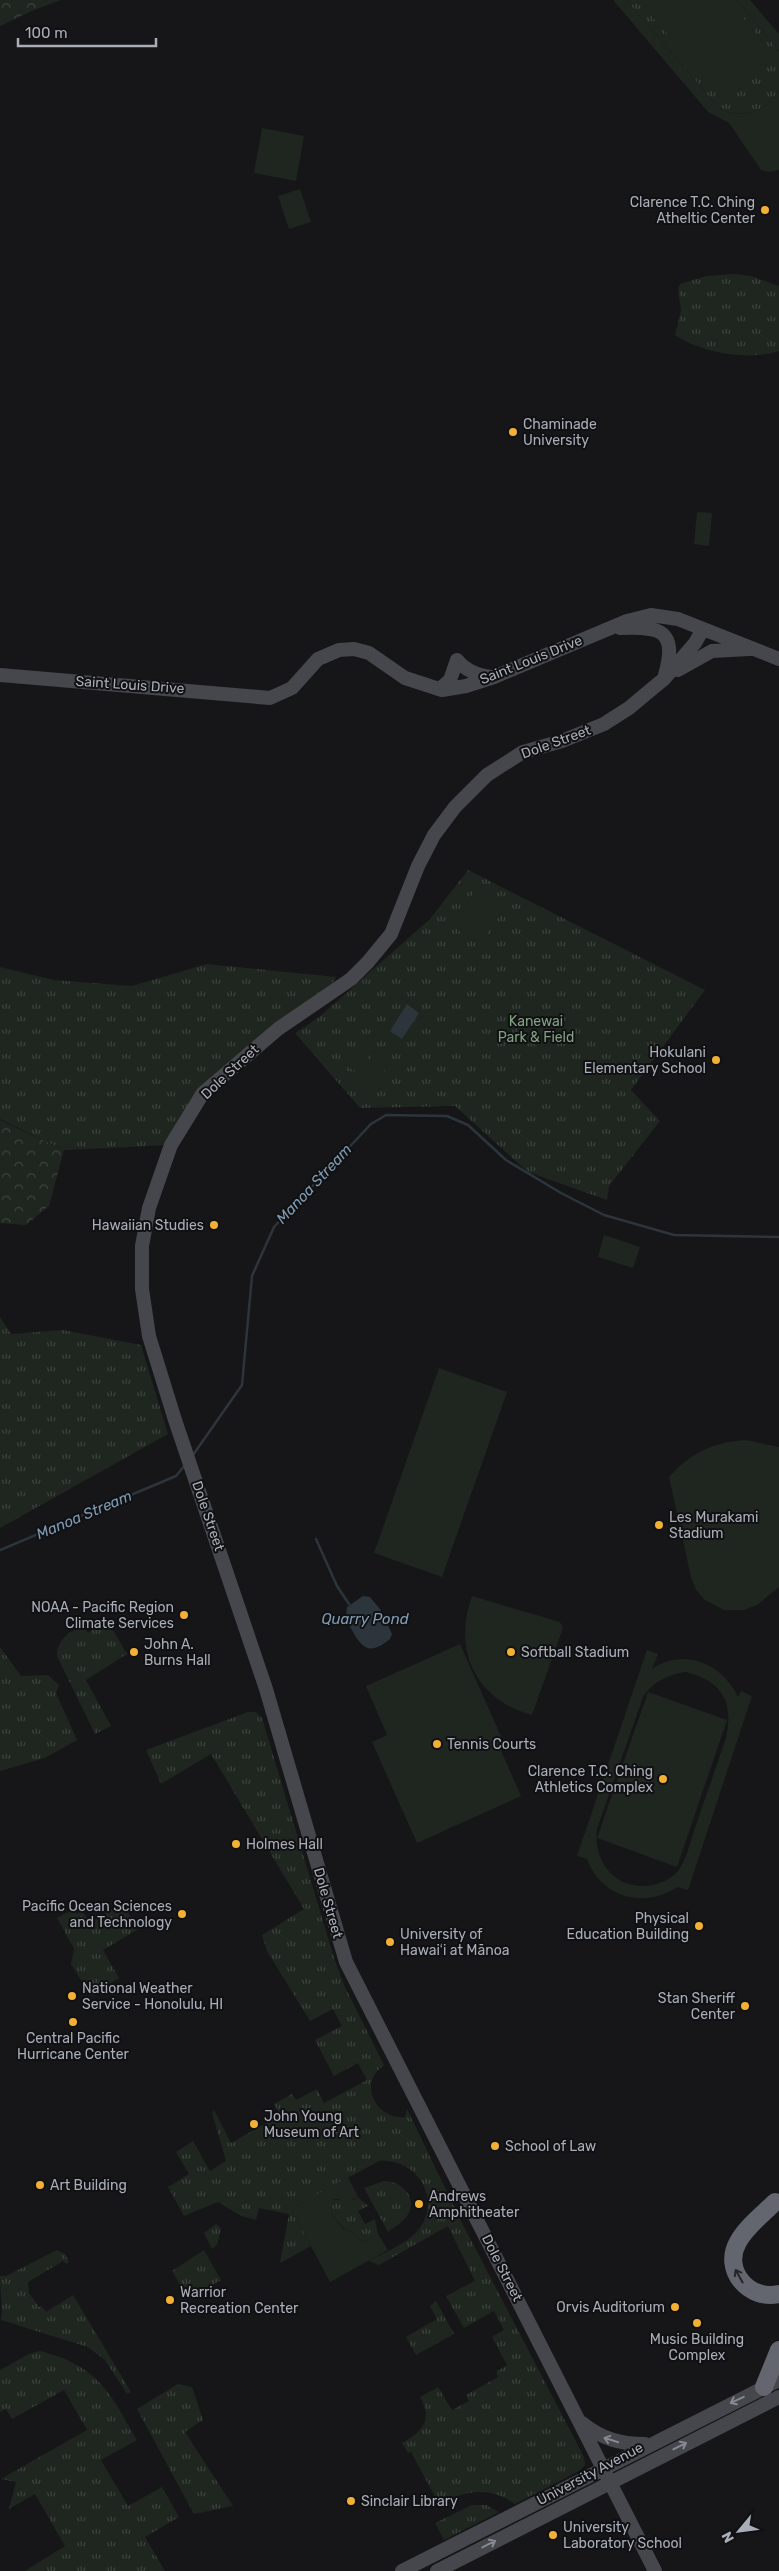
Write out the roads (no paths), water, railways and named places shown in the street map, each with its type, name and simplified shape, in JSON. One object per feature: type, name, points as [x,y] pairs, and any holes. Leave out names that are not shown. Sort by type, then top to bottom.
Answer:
[{"type":"highway","points":[[775,2202],[738,2241],[733,2261],[736,2274],[750,2290],[762,2295],[779,2294]]},
{"type":"highway","points":[[772,2383],[779,2350]]},
{"type":"street","name":"Saint Louis Drive","points":[[0,675],[270,698],[292,688],[318,659],[331,652],[346,649],[368,653],[405,678],[440,689],[466,686],[494,677],[639,617],[664,615],[779,659]]},
{"type":"street","points":[[610,628],[650,628],[664,636],[671,654],[665,678]]},
{"type":"street","name":"Dole Street","points":[[655,2571],[346,1962],[266,1689],[175,1420],[149,1336],[142,1289],[142,1246],[149,1208],[171,1145],[203,1093],[278,1028],[351,980],[368,962],[391,934],[418,866],[434,835],[470,790],[500,766],[523,752],[562,741],[604,724],[629,708],[665,678],[695,643],[703,629]]},
{"type":"street","points":[[665,678],[712,651],[755,650]]},
{"type":"street","points":[[440,689],[450,680],[457,660],[462,666],[475,674],[494,677]]},
{"type":"street","name":"University Avenue","points":[[402,2571],[648,2444],[772,2383]]},
{"type":"street","name":"University Avenue","points":[[437,2571],[779,2397]]},
{"type":"street","points":[[580,2421],[595,2433],[618,2443],[648,2444]]},
{"type":"water","points":[[407,1004],[419,1013],[402,1039],[390,1031]]},
{"type":"water","name":"Quarry Pond","points":[[363,1596],[370,1597],[380,1609],[392,1634],[390,1639],[379,1647],[369,1648],[361,1644],[348,1623],[347,1607]]},
{"type":"waterway","name":"Manoa Stream","points":[[193,1455],[242,1385],[252,1276],[274,1227],[371,1124],[386,1115],[447,1116],[468,1125],[506,1160],[561,1193],[604,1215],[674,1235],[779,1237]]},
{"type":"waterway","name":"Manoa Stream","points":[[0,1550],[176,1476],[185,1465]]},
{"type":"waterway","points":[[316,1539],[337,1586],[349,1604]]},
{"type":"place","name":"Clarence T.C. Ching Atheltic Center","points":[[765,210]]},
{"type":"place","name":"Chaminade University","points":[[513,432]]},
{"type":"place","name":"Hokulani Elementary School","points":[[716,1060]]},
{"type":"place","name":"Hawaiian Studies","points":[[214,1225]]},
{"type":"place","name":"Les Murakami Stadium","points":[[659,1525]]},
{"type":"place","name":"NOAA - Pacific Region Climate Services","points":[[184,1615]]},
{"type":"place","name":"John A. Burns Hall","points":[[134,1652]]},
{"type":"place","name":"Softball Stadium","points":[[511,1652]]},
{"type":"place","name":"Tennis Courts","points":[[437,1744]]},
{"type":"place","name":"Clarence T.C. Ching Athletics Complex","points":[[663,1779]]},
{"type":"place","name":"Holmes Hall","points":[[236,1844]]},
{"type":"place","name":"Pacific Ocean Sciences and Technology","points":[[182,1914]]},
{"type":"place","name":"Physical Education Building","points":[[699,1926]]},
{"type":"place","name":"University of Hawaiʻi at Mānoa","points":[[390,1942]]},
{"type":"place","name":"National Weather Service - Honolulu, HI","points":[[72,1996]]},
{"type":"place","name":"Stan Sheriff Center","points":[[745,2006]]},
{"type":"place","name":"Central Pacific Hurricane Center","points":[[73,2022]]},
{"type":"place","name":"John Young Museum of Art","points":[[254,2124]]},
{"type":"place","name":"School of Law","points":[[495,2146]]},
{"type":"place","name":"Art Building","points":[[40,2185]]},
{"type":"place","name":"Andrews Amphitheater","points":[[419,2204]]},
{"type":"place","name":"Warrior Recreation Center","points":[[170,2300]]},
{"type":"place","name":"Orvis Auditorium","points":[[675,2307]]},
{"type":"place","name":"Music Building Complex","points":[[697,2323]]},
{"type":"place","name":"Sinclair Library","points":[[351,2501]]},
{"type":"place","name":"University Laboratory School","points":[[553,2535]]},
{"type":"park label","name":"Kanewai Park & Field","points":[[536,1030]]}]
